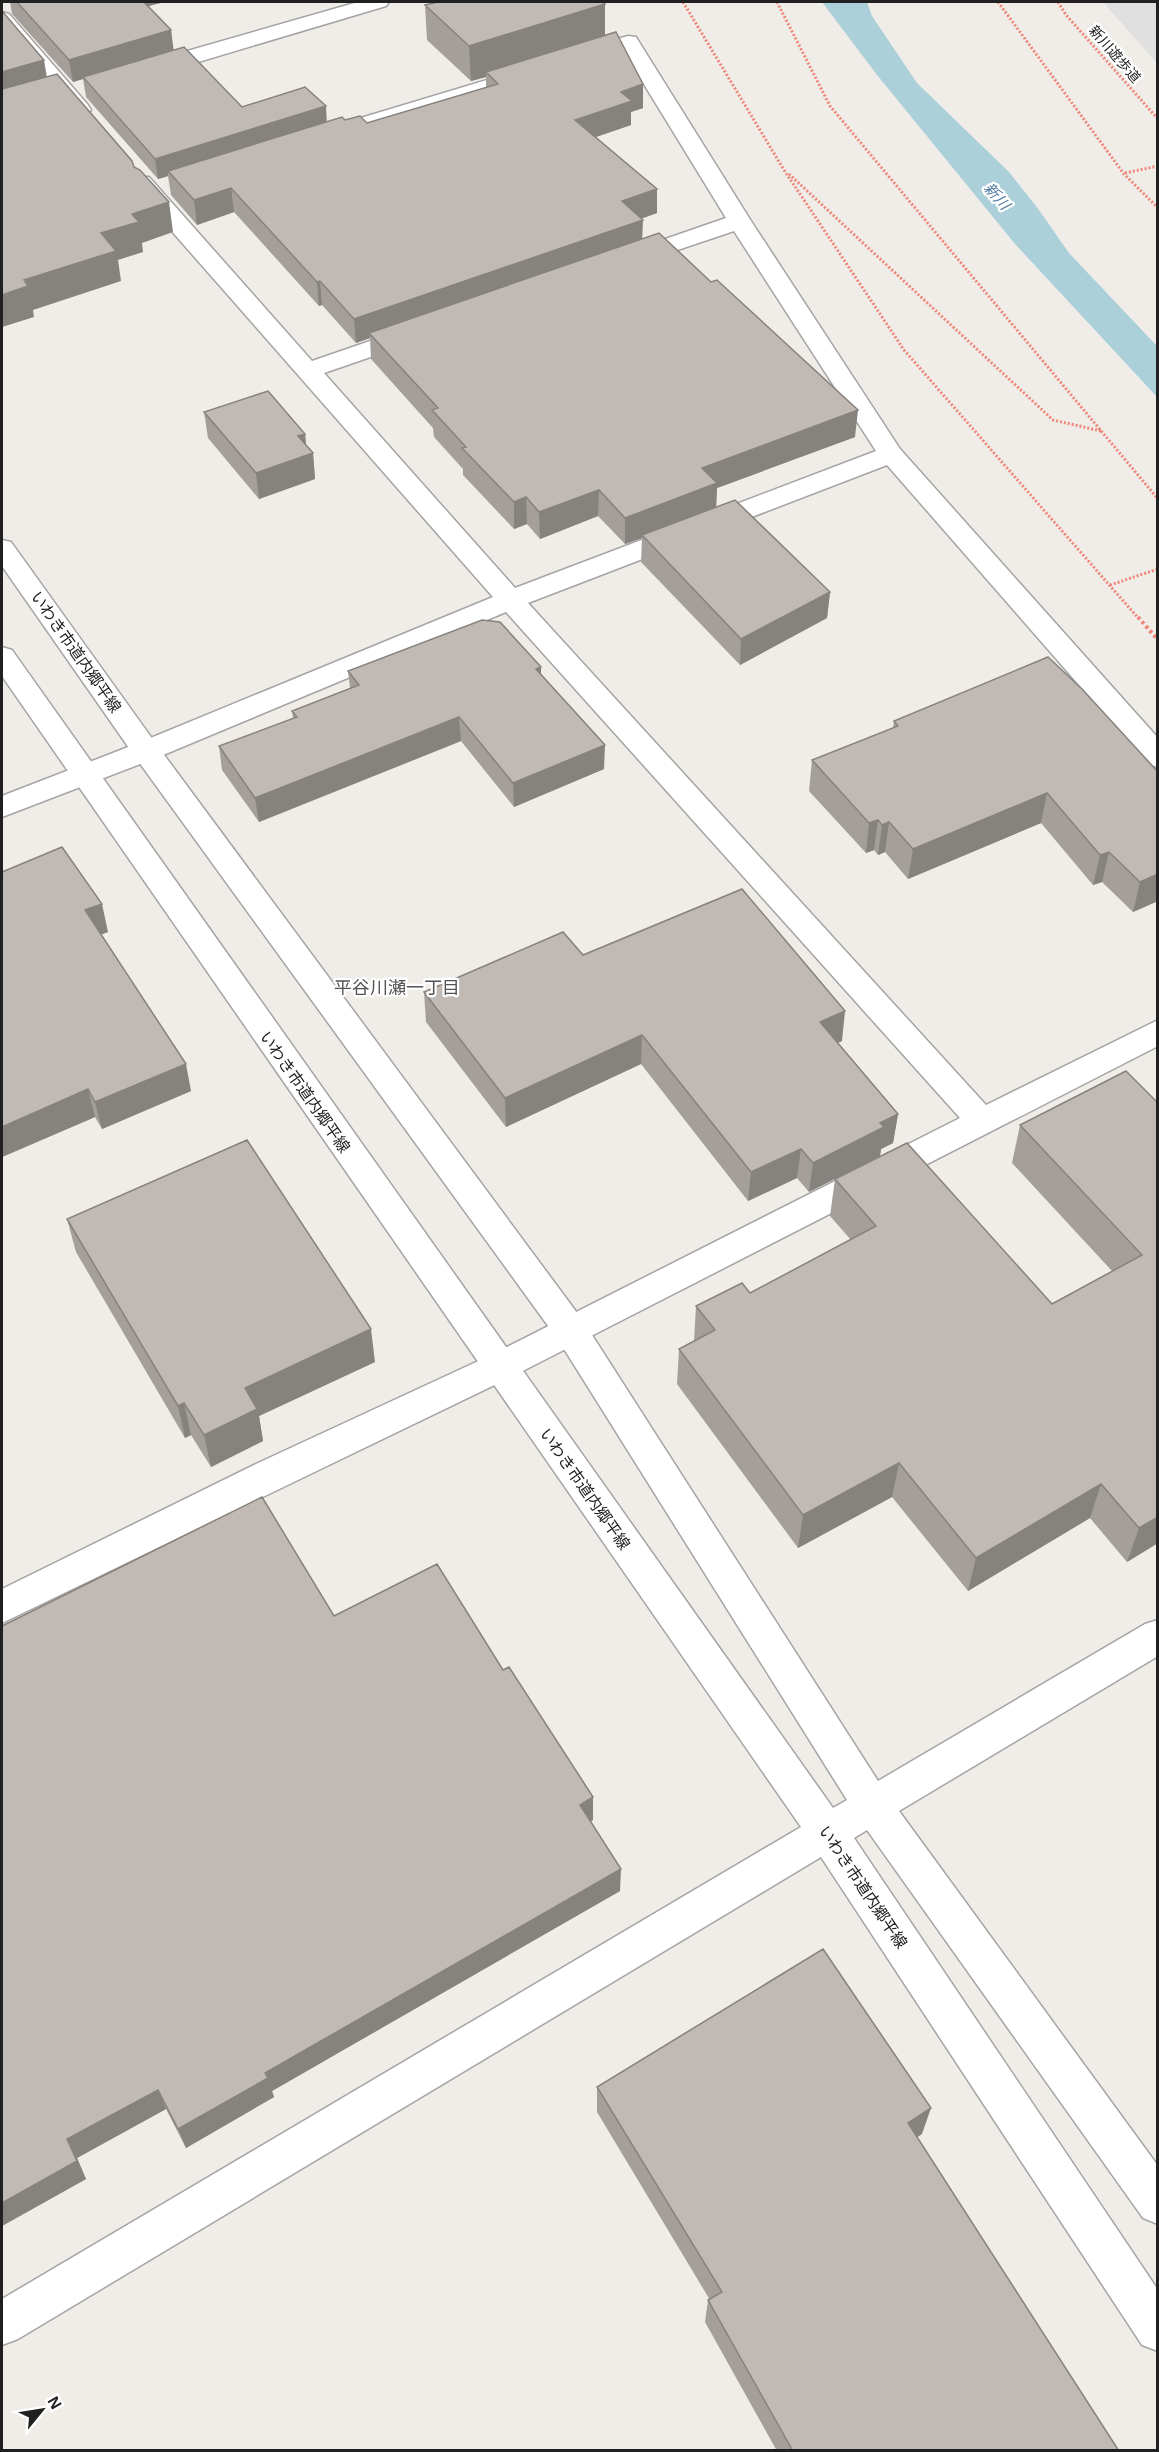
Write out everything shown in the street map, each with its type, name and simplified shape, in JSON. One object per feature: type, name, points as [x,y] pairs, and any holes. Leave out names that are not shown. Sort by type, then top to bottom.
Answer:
[{"type":"street","points":[[133,74],[379,2]]},
{"type":"street","points":[[2,18],[96,129]]},
{"type":"street","points":[[343,131],[628,42],[739,221],[891,454],[1158,757]]},
{"type":"street","points":[[127,165],[160,188],[307,371],[510,600],[982,1122]]},
{"type":"street","points":[[606,267],[739,221]]},
{"type":"street","points":[[307,371],[429,328]]},
{"type":"street","points":[[2,807],[146,751],[510,600],[891,454]]},
{"type":"street","name":"いわき市道内郷平線","points":[[2,548],[146,751],[571,1332],[871,1804],[1158,2204]]},
{"type":"street","name":"いわき市道内郷平線","points":[[2,656],[83,775],[827,1832],[1158,2329]]},
{"type":"street","points":[[2,1607],[271,1474],[571,1332],[1158,1032]]},
{"type":"street","points":[[2,2323],[871,1804],[1158,1636]]},
{"type":"path","points":[[683,2],[784,170],[904,350],[1158,640]]},
{"type":"path","points":[[777,2],[830,106],[1158,498]]},
{"type":"path","points":[[999,2],[1124,174],[1158,208]]},
{"type":"path","name":"新川遊歩道","points":[[1058,2],[1066,15],[1158,119]]},
{"type":"path","points":[[1124,174],[1158,166]]},
{"type":"path","points":[[784,170],[1053,420],[1101,431]]},
{"type":"path","points":[[1110,586],[1158,570]]},
{"type":"shaded area","points":[[1103,2],[1157,2],[1157,63],[1108,8]]},
{"type":"water","name":"新川","points":[[822,2],[867,2],[872,16],[917,83],[1009,172],[1069,253],[1157,346],[1157,397],[1015,244],[877,75]]},
{"type":"building","points":[[17,2],[144,2],[171,30],[69,60]]},
{"type":"building","points":[[438,2],[602,2],[605,4],[469,46],[425,5]]},
{"type":"building","points":[[2,11],[44,60],[2,72]]},
{"type":"building","points":[[616,32],[643,84],[621,92],[632,101],[575,120],[657,189],[622,201],[643,220],[354,319],[231,188],[194,200],[168,171],[342,117],[345,120],[360,116],[367,123],[498,84],[486,72]]},
{"type":"building","points":[[184,47],[242,107],[305,87],[326,106],[155,159],[83,77]]},
{"type":"building","points":[[57,74],[132,161],[134,167],[140,170],[169,202],[132,214],[139,222],[101,233],[116,251],[24,280],[28,286],[2,295],[2,89]]},
{"type":"building","points":[[659,233],[711,282],[717,280],[858,410],[702,468],[717,483],[625,518],[599,490],[539,512],[526,497],[514,502],[462,448],[466,447],[432,410],[438,408],[369,333]]},
{"type":"building","points":[[268,391],[305,434],[298,436],[313,453],[256,473],[204,412]]},
{"type":"building","points":[[735,500],[830,592],[741,639],[642,535]]},
{"type":"building","points":[[482,620],[500,622],[541,667],[536,669],[605,745],[513,783],[459,717],[255,798],[219,746],[297,717],[292,711],[359,685],[348,671]]},
{"type":"building","points":[[1048,657],[1082,689],[1158,772],[1158,874],[1140,882],[1109,852],[1100,855],[1047,793],[913,849],[889,822],[882,825],[878,820],[869,823],[812,760],[898,726],[894,721]]},
{"type":"building","points":[[62,847],[102,904],[85,910],[186,1064],[95,1102],[88,1089],[2,1127],[2,872]]},
{"type":"building","points":[[742,889],[845,1011],[820,1022],[898,1114],[880,1123],[884,1127],[813,1163],[801,1149],[751,1172],[642,1035],[505,1098],[424,992],[563,932],[583,955]]},
{"type":"building","points":[[1126,1071],[1158,1103],[1158,1517],[1139,1528],[1101,1484],[976,1558],[899,1463],[803,1515],[679,1349],[715,1330],[696,1306],[742,1283],[750,1293],[876,1226],[835,1179],[907,1143],[1052,1304],[1142,1255],[1020,1125]]},
{"type":"building","points":[[247,1140],[371,1329],[245,1388],[257,1409],[204,1435],[184,1403],[178,1406],[67,1219]]},
{"type":"building","points":[[262,1497],[334,1616],[437,1564],[503,1670],[509,1667],[593,1797],[580,1805],[621,1869],[265,2073],[268,2078],[178,2129],[158,2090],[67,2139],[77,2161],[2,2203],[2,1626]]},
{"type":"building","points":[[823,1949],[931,2108],[908,2123],[1119,2451],[793,2451],[708,2300],[722,2292],[597,2087]]},
{"type":"district","name":"平谷川瀬一丁目","points":[[397,988]]}]
